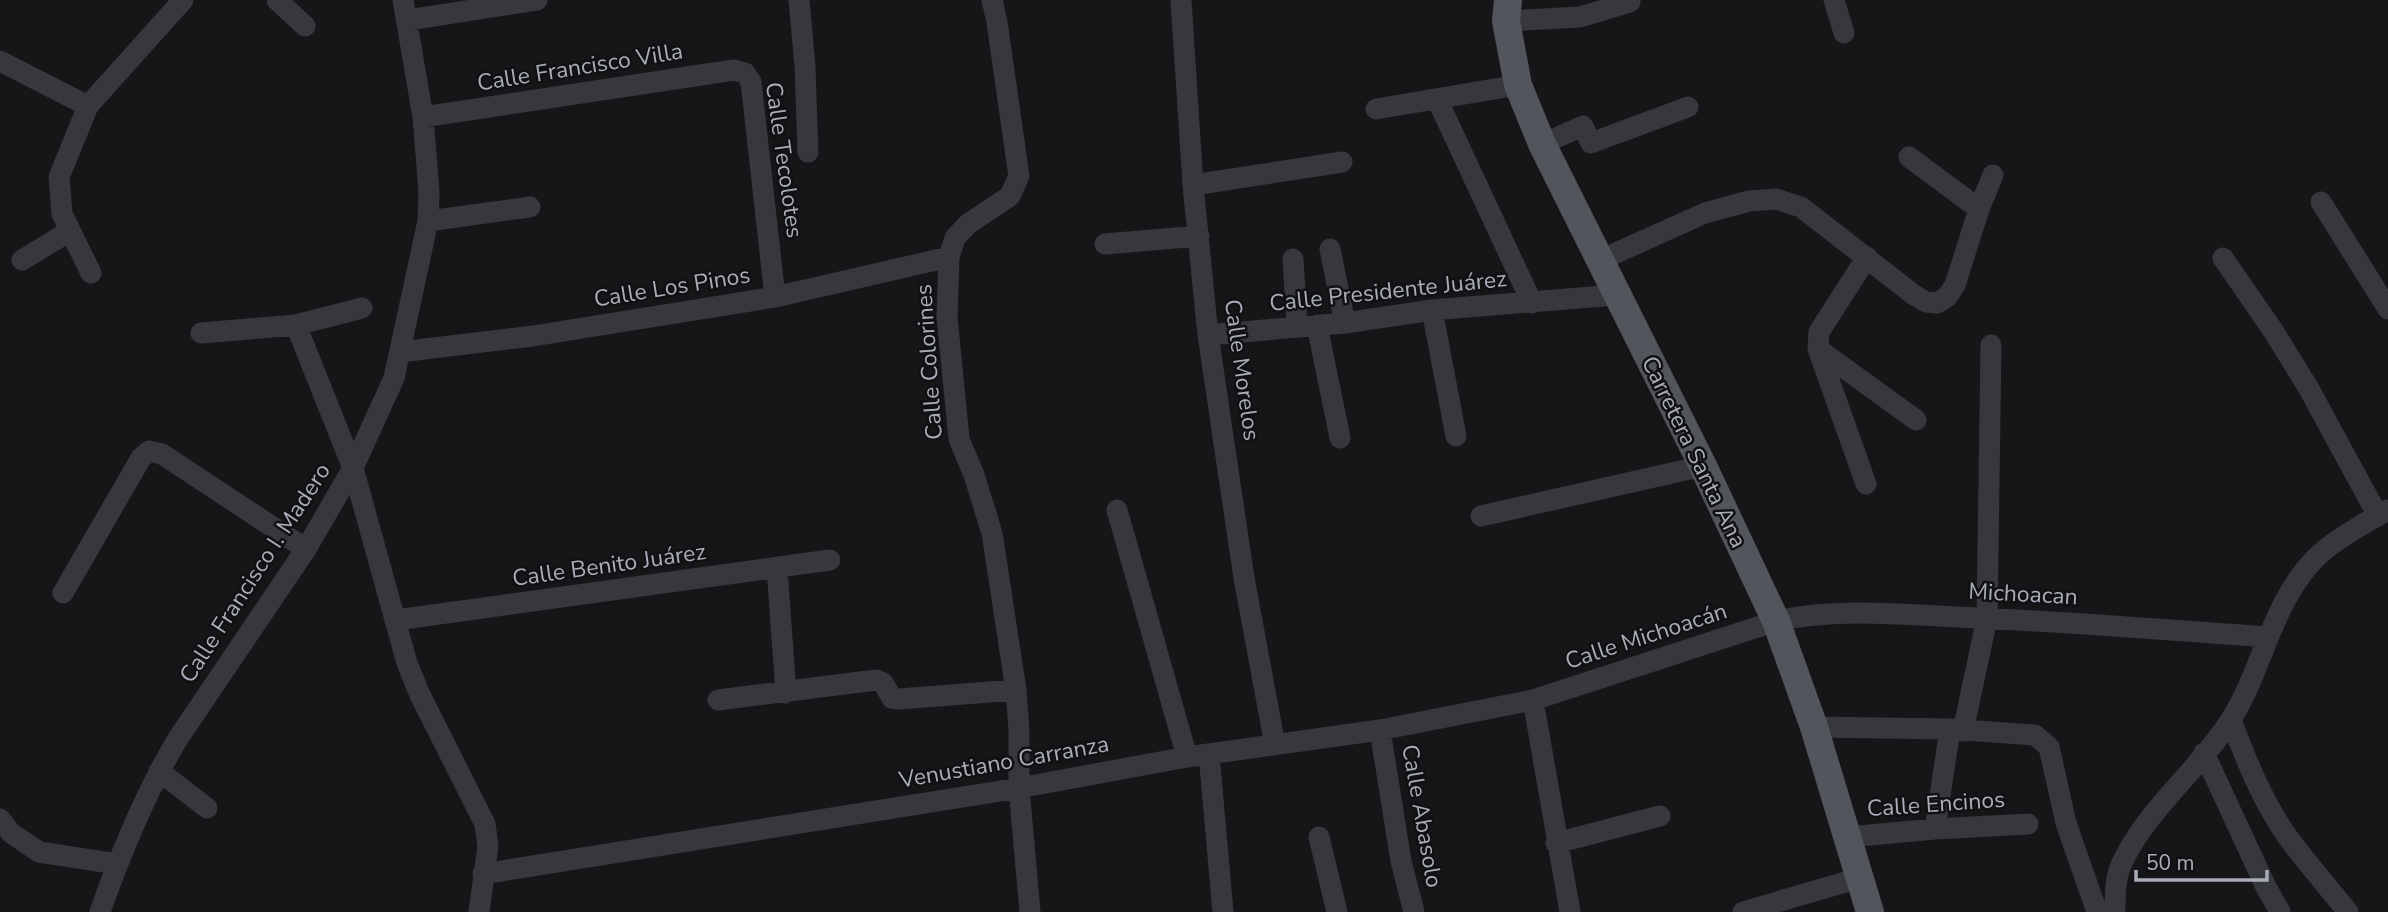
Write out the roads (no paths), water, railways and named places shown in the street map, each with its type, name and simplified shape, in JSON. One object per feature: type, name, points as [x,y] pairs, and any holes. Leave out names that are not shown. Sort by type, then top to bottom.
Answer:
[{"type":"main road","name":"Carretera Santa Ana","points":[[1507,10],[1518,85],[1542,144],[1598,261],[1703,466],[1776,621],[1814,727],[1870,912]]},
{"type":"street","points":[[90,273],[62,214],[59,177],[88,106],[183,0]]},
{"type":"street","points":[[277,0],[305,26]]},
{"type":"street","points":[[405,10],[537,0]]},
{"type":"street","points":[[799,0],[808,152]]},
{"type":"street","name":"Calle Colorines","points":[[992,0],[1019,176],[1010,196],[968,224],[956,237],[948,257],[947,317],[959,439],[974,475],[992,533],[1016,690],[1019,788],[1030,912]]},
{"type":"street","name":"Calle Morelos","points":[[1181,0],[1193,185],[1209,335],[1244,578],[1275,745]]},
{"type":"street","points":[[1835,0],[1844,33]]},
{"type":"street","points":[[1507,10],[1580,17],[1630,2]]},
{"type":"street","name":"Calle Francisco I. Madero","points":[[100,912],[117,864],[159,771],[177,740],[306,549],[354,468],[394,378],[428,221],[429,192],[423,117],[405,10]]},
{"type":"street","points":[[0,61],[88,106]]},
{"type":"street","name":"Calle Francisco Villa","points":[[423,117],[734,70],[745,73]]},
{"type":"street","name":"Calle Tecolotes","points":[[745,73],[751,82],[775,298]]},
{"type":"street","points":[[1377,109],[1518,85]]},
{"type":"street","name":"Calle Presidente Juárez","points":[[1437,99],[1532,303]]},
{"type":"street","points":[[1542,144],[1583,126],[1591,143],[1688,107]]},
{"type":"street","points":[[1909,157],[1979,209]]},
{"type":"street","points":[[1193,185],[1342,162]]},
{"type":"street","points":[[1598,261],[1704,213],[1749,201],[1776,199],[1801,207],[1914,295],[1926,302],[1937,303],[1947,296],[1955,285],[1979,209],[1993,175]]},
{"type":"street","points":[[2321,202],[2386,303]]},
{"type":"street","points":[[428,221],[530,207]]},
{"type":"street","points":[[22,260],[70,231]]},
{"type":"street","points":[[1105,244],[1199,236]]},
{"type":"street","points":[[1330,249],[1345,323]]},
{"type":"street","name":"Calle Los Pinos","points":[[400,352],[533,336],[775,298],[948,257]]},
{"type":"street","points":[[1866,484],[1818,349],[1819,332],[1826,318],[1867,257]]},
{"type":"street","points":[[2115,912],[2115,892],[2120,867],[2136,836],[2231,720],[2267,637],[2293,587],[2321,553],[2383,513],[2274,332],[2223,258]]},
{"type":"street","points":[[1293,260],[1307,325],[1339,438]]},
{"type":"street","name":"Calle Presidente Juárez","points":[[1209,335],[1345,323],[1432,310],[1616,295]]},
{"type":"street","points":[[201,333],[296,325],[362,308]]},
{"type":"street","points":[[1432,310],[1456,436]]},
{"type":"street","points":[[296,325],[354,468],[407,663],[419,695],[485,824],[488,846],[479,912]]},
{"type":"street","points":[[1935,829],[1957,730],[1987,618],[1991,345]]},
{"type":"street","points":[[1818,349],[1916,420]]},
{"type":"street","points":[[63,593],[141,458],[149,451],[162,454],[306,549]]},
{"type":"street","points":[[1481,516],[1703,466]]},
{"type":"street","points":[[1116,510],[1187,757]]},
{"type":"street","name":"Calle Benito Juárez","points":[[396,620],[830,560]]},
{"type":"street","points":[[777,568],[786,693]]},
{"type":"street","name":"Michoacan","points":[[1776,621],[1810,614],[1842,612],[1987,618],[2267,637]]},
{"type":"street","name":"Calle Michoacán","points":[[1532,701],[1776,621]]},
{"type":"street","points":[[718,700],[876,680],[883,683],[892,698],[899,699],[1016,690]]},
{"type":"street","points":[[1532,701],[1570,912]]},
{"type":"street","name":"Venustiano Carranza","points":[[483,874],[1019,788],[1187,757],[1380,730],[1532,701]]},
{"type":"street","points":[[2231,720],[2247,763],[2276,818],[2348,912]]},
{"type":"street","points":[[1814,727],[1957,730],[2035,735],[2049,747],[2066,823],[2097,912]]},
{"type":"street","name":"Calle Abasolo","points":[[1380,730],[1401,861],[1414,912]]},
{"type":"street","points":[[2204,753],[2280,912]]},
{"type":"street","points":[[1209,754],[1223,912]]},
{"type":"street","points":[[159,771],[207,808]]},
{"type":"street","points":[[1556,843],[1660,816]]},
{"type":"street","points":[[0,819],[11,833],[40,852],[117,864]]},
{"type":"street","name":"Calle Encinos","points":[[1847,837],[2028,824]]},
{"type":"street","points":[[1319,837],[1337,912]]},
{"type":"street","points":[[1743,912],[1859,878]]}]
